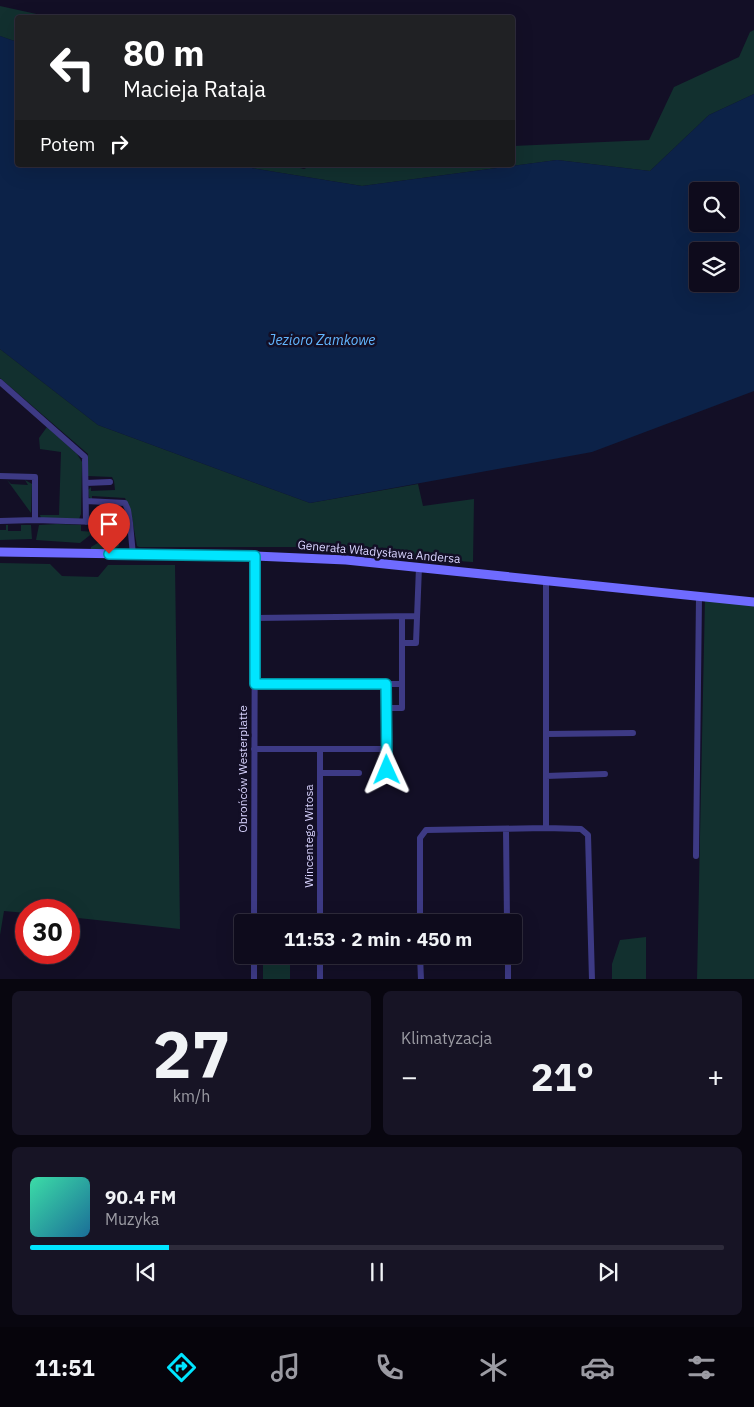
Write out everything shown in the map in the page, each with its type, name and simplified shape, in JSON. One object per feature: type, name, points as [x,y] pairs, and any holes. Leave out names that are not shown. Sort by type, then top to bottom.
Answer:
[{"type":"main road","name":"Generała Władysława Andersa","points":[[0,552],[255,556],[346,560],[754,602]]},
{"type":"street","points":[[0,382],[85,457],[86,522]]},
{"type":"street","points":[[0,476],[35,477],[35,520]]},
{"type":"street","points":[[86,483],[110,482]]},
{"type":"street","points":[[86,501],[125,503],[128,510],[133,555]]},
{"type":"street","points":[[0,521],[35,520],[130,523]]},
{"type":"street","name":"Obrońców Westerplatte","points":[[254,914],[255,556]]},
{"type":"street","points":[[403,644],[416,643],[418,567]]},
{"type":"street","points":[[546,580],[546,828]]},
{"type":"street","points":[[696,856],[699,596]]},
{"type":"street","points":[[255,618],[417,616]]},
{"type":"street","points":[[386,708],[402,708],[402,617]]},
{"type":"street","points":[[255,684],[402,684]]},
{"type":"street","points":[[386,684],[387,770]]},
{"type":"street","points":[[546,734],[633,733]]},
{"type":"street","points":[[254,749],[387,749]]},
{"type":"street","name":"Wincentego Witosa","points":[[320,750],[320,914]]},
{"type":"street","points":[[320,773],[359,773]]},
{"type":"street","points":[[546,776],[605,774]]},
{"type":"street","points":[[506,829],[507,914]]},
{"type":"street","points":[[420,914],[420,838],[426,830],[581,829],[588,835],[592,979]]},
{"type":"street","points":[[254,964],[254,979]]},
{"type":"street","points":[[320,964],[320,979]]},
{"type":"street","points":[[420,964],[421,979]]},
{"type":"street","points":[[508,964],[508,979]]},
{"type":"green space","points":[[0,6],[41,15],[15,15],[15,41],[0,36]]},
{"type":"green space","points":[[754,30],[754,94],[709,115],[650,171],[557,160],[515,166],[515,146],[649,140],[674,87],[739,57],[750,32]]},
{"type":"green space","points":[[245,167],[296,167],[304,169],[308,167],[504,167],[362,186]]},
{"type":"green space","points":[[0,349],[98,425],[310,503],[418,484],[423,506],[474,499],[473,562],[371,555],[296,547],[139,547],[137,546],[131,513],[125,498],[92,496],[92,500],[89,497],[88,490],[91,487],[91,491],[115,490],[112,477],[88,476],[88,454],[0,378]]},
{"type":"green space","points":[[47,427],[77,454],[82,462],[81,514],[79,519],[41,518],[40,515],[59,515],[61,452],[40,449],[39,438]]},
{"type":"green space","points":[[7,480],[11,484],[28,485],[25,480],[32,484],[31,513]]},
{"type":"green space","points":[[6,525],[8,525],[8,531],[21,531],[21,525],[31,525],[32,539],[0,540],[0,530],[6,530]]},
{"type":"green space","points":[[39,525],[81,525],[81,531],[94,532],[80,543],[36,540]]},
{"type":"green space","points":[[113,534],[119,540],[119,546],[106,550],[91,549],[91,547]]},
{"type":"green space","points":[[0,563],[50,564],[62,576],[98,577],[108,565],[175,565],[180,929],[80,918],[80,899],[15,899],[15,912],[4,911],[0,935]]},
{"type":"green space","points":[[705,597],[754,602],[754,979],[697,979]]},
{"type":"green space","points":[[646,937],[646,979],[612,979],[612,964],[620,940]]},
{"type":"green space","points":[[263,964],[290,964],[290,979],[263,979]]},
{"type":"water","name":"Jezioro Zamkowe","points":[[0,36],[15,41],[15,167],[245,167],[362,186],[557,160],[650,171],[709,115],[754,94],[754,391],[592,452],[310,503],[98,425],[0,349]]},
{"type":"route","points":[[109,554],[255,556],[255,684],[386,684],[387,770]]}]
